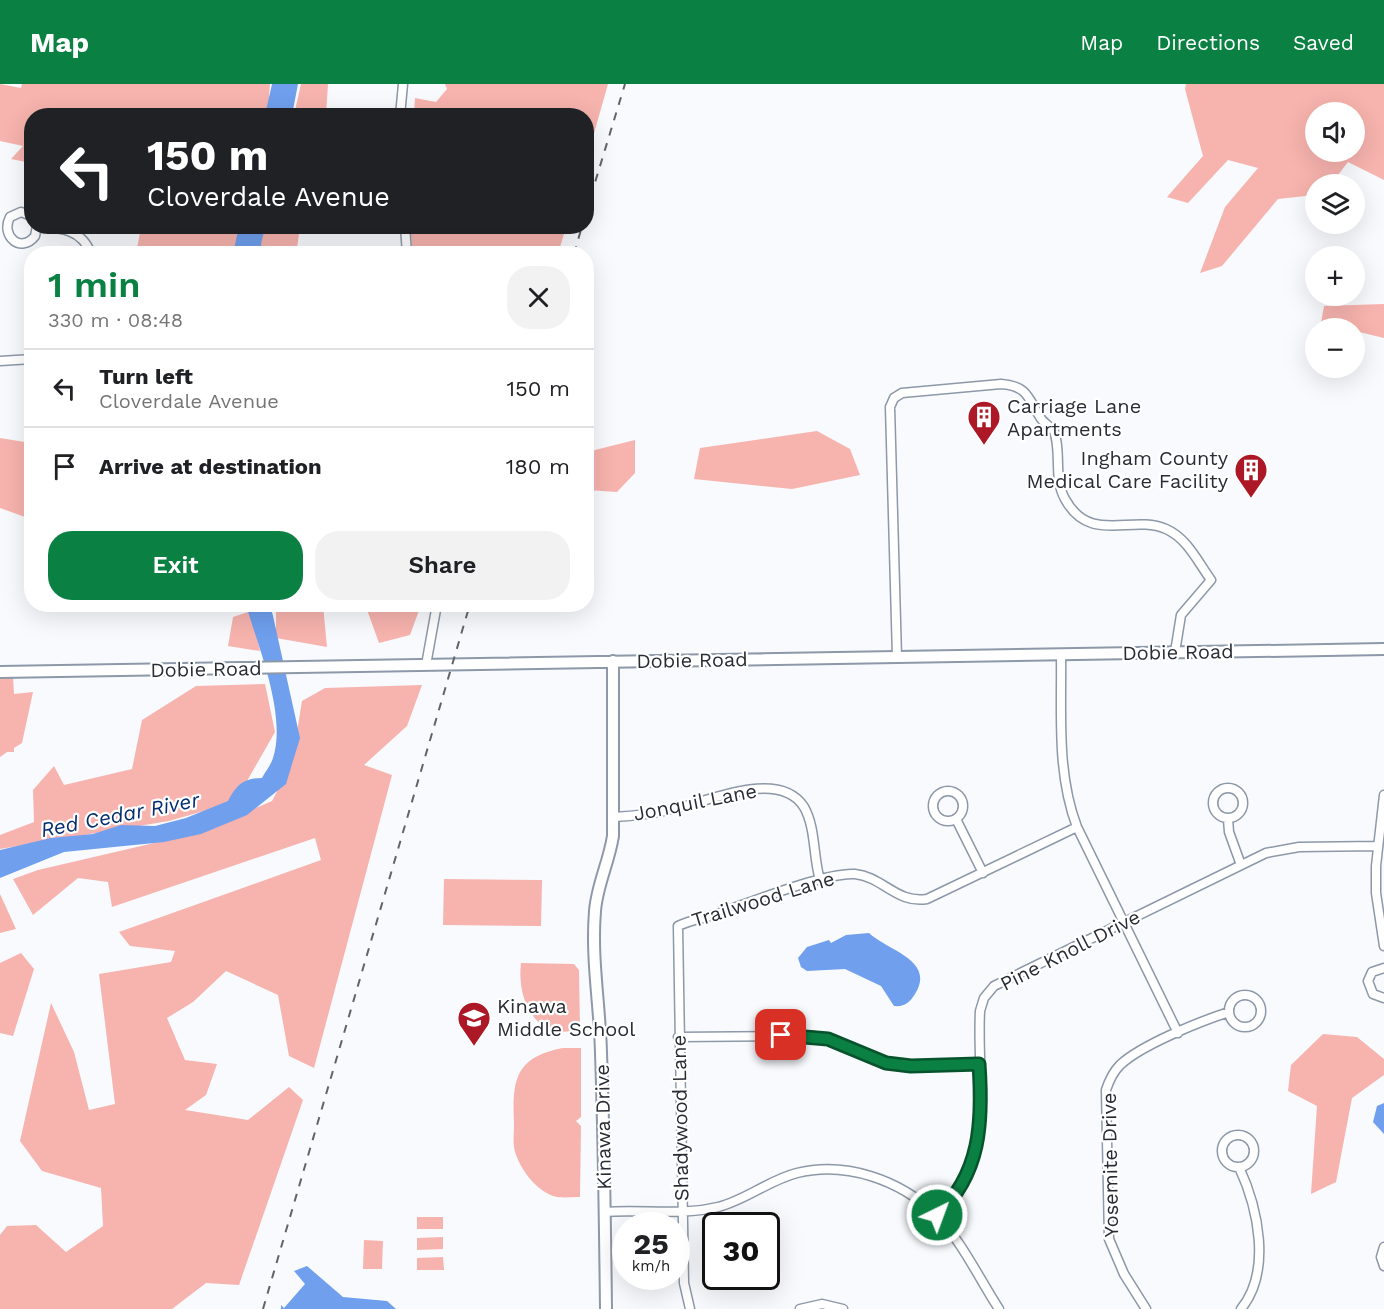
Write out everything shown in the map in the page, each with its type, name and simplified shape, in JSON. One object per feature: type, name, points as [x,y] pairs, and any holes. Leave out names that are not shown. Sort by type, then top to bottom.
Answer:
[{"type":"street","points":[[401,108],[403,84]]},
{"type":"street","points":[[24,213],[21,212],[9,217],[5,224],[7,237],[13,243],[26,244],[33,239],[35,234]]},
{"type":"street","points":[[75,234],[86,246]]},
{"type":"street","points":[[0,361],[24,360]]},
{"type":"street","points":[[897,657],[890,406],[902,393],[1001,384],[1024,392],[1034,403],[1041,419],[1054,431],[1060,488],[1074,512],[1086,521],[1100,525],[1155,526],[1166,529],[1181,539],[1211,580],[1181,615],[1175,652]]},
{"type":"street","points":[[426,666],[436,612]]},
{"type":"street","name":"Dobie Road","points":[[0,672],[1384,649]]},
{"type":"street","points":[[1061,654],[1062,760],[1068,801],[1077,827],[1178,1033]]},
{"type":"street","name":"Kinawa Drive","points":[[606,1309],[601,1052],[596,995],[594,914],[596,895],[610,856],[614,817],[613,661]]},
{"type":"street","name":"Jonquil Lane","points":[[614,817],[651,814],[756,788],[783,791],[803,806],[809,817],[820,880]]},
{"type":"street","points":[[1384,795],[1377,846],[1376,893],[1384,941]]},
{"type":"street","points":[[956,819],[983,873]]},
{"type":"street","points":[[1228,819],[1229,832],[1241,865]]},
{"type":"street","name":"Trailwood Lane","points":[[678,926],[845,874],[863,876],[877,881],[902,898],[927,899],[1077,827]]},
{"type":"street","name":"Pine Knoll Drive","points":[[937,1215],[955,1196],[974,1161],[980,1137],[980,1011],[984,998],[994,986],[1241,865],[1282,849],[1377,846]]},
{"type":"street","name":"Shadywood Lane","points":[[678,926],[678,1037],[684,1283],[690,1309]]},
{"type":"street","points":[[1384,968],[1372,972],[1368,981],[1373,994],[1384,998]]},
{"type":"street","name":"Yosemite Drive","points":[[1146,1309],[1124,1274],[1109,1239],[1106,1090],[1113,1074],[1122,1063],[1178,1033],[1229,1012]]},
{"type":"street","points":[[678,1037],[814,1036],[828,1039],[886,1063],[911,1066],[979,1064]]},
{"type":"street","points":[[1239,1167],[1255,1208],[1257,1253],[1255,1286],[1241,1309]]},
{"type":"street","points":[[604,1212],[682,1211],[719,1207],[777,1179],[796,1173],[833,1170],[862,1174],[892,1184],[937,1215],[999,1309]]},
{"type":"street","points":[[1384,1247],[1381,1257],[1384,1266]]},
{"type":"street","points":[[800,1309],[822,1304],[843,1309]]},
{"type":"shaded area","points":[[0,84],[21,88],[22,84],[270,84],[269,96],[277,108],[24,108],[24,162],[11,159],[23,146],[0,141]]},
{"type":"shaded area","points":[[301,84],[328,84],[326,108],[296,108]]},
{"type":"shaded area","points":[[445,84],[608,84],[594,133],[594,108],[414,108],[415,98],[436,102],[447,89]]},
{"type":"shaded area","points":[[1186,84],[1384,84],[1384,180],[1348,162],[1339,174],[1305,174],[1305,196],[1278,199],[1222,266],[1200,273],[1225,207],[1258,168],[1228,160],[1188,203],[1167,197],[1203,156],[1185,89]]},
{"type":"shaded area","points":[[140,234],[252,234],[236,246],[137,246]]},
{"type":"shaded area","points":[[259,234],[299,234],[297,246],[257,246]]},
{"type":"shaded area","points":[[411,234],[564,234],[560,246],[412,246]]},
{"type":"shaded area","points":[[1384,304],[1384,338],[1365,333],[1365,318],[1322,318],[1324,306]]},
{"type":"shaded area","points":[[817,431],[850,449],[860,475],[792,489],[694,479],[700,448]]},
{"type":"shaded area","points":[[0,438],[24,442],[24,517],[0,508]]},
{"type":"shaded area","points":[[635,440],[635,473],[617,492],[594,490],[594,450]]},
{"type":"shaded area","points":[[251,612],[260,651],[228,646],[233,617]]},
{"type":"shaded area","points":[[276,612],[324,612],[327,647],[276,638]]},
{"type":"shaded area","points":[[368,612],[418,612],[410,635],[379,643]]},
{"type":"shaded area","points":[[0,677],[13,677],[14,694],[33,692],[22,743],[14,748],[14,752],[7,752],[0,757]]},
{"type":"shaded area","points":[[265,684],[275,732],[235,802],[169,821],[0,849],[0,835],[34,822],[33,790],[54,766],[64,785],[132,769],[142,720],[196,686]]},
{"type":"shaded area","points":[[422,685],[407,726],[364,765],[392,775],[314,1068],[289,1056],[278,995],[226,971],[193,1002],[167,1018],[185,1060],[217,1064],[206,1095],[185,1110],[248,1120],[289,1087],[303,1100],[239,1285],[206,1283],[172,1309],[0,1309],[0,1235],[7,1226],[36,1225],[66,1252],[103,1226],[101,1188],[42,1171],[20,1141],[51,1003],[74,1052],[89,1110],[115,1104],[99,974],[171,962],[175,951],[130,946],[119,932],[321,860],[315,838],[112,907],[108,882],[78,878],[33,915],[13,879],[38,870],[197,833],[272,801],[292,763],[302,701],[325,688]]},
{"type":"shaded area","points":[[444,879],[542,880],[541,926],[443,925]]},
{"type":"shaded area","points":[[0,894],[16,929],[0,933]]},
{"type":"shaded area","points":[[21,953],[34,969],[13,1036],[0,1033],[0,963]]},
{"type":"shaded area","points":[[521,963],[574,964],[579,970],[580,1031],[551,1030],[535,1018],[522,992]]},
{"type":"shaded area","points":[[1323,1034],[1357,1037],[1384,1059],[1384,1075],[1352,1098],[1336,1182],[1311,1194],[1317,1106],[1288,1091],[1291,1065]]},
{"type":"shaded area","points":[[563,1048],[581,1048],[581,1117],[576,1121],[581,1126],[580,1197],[557,1197],[542,1190],[529,1178],[519,1162],[514,1147],[514,1095],[520,1073],[535,1057]]},
{"type":"shaded area","points":[[417,1217],[443,1217],[443,1229],[417,1229]]},
{"type":"shaded area","points":[[443,1237],[443,1249],[417,1250],[417,1238]]},
{"type":"shaded area","points":[[364,1240],[383,1241],[382,1269],[363,1269]]},
{"type":"shaded area","points":[[443,1257],[444,1270],[417,1270],[417,1258]]},
{"type":"water","points":[[272,84],[298,84],[293,108],[267,108]]},
{"type":"water","points":[[237,234],[263,234],[261,246],[235,246]]},
{"type":"water","points":[[248,612],[272,612],[300,738],[286,784],[247,815],[201,834],[164,842],[64,852],[0,878],[0,850],[51,838],[93,834],[121,825],[155,826],[186,818],[228,801],[234,791],[245,781],[262,778],[273,758],[276,741],[274,702],[264,660]]},
{"type":"water","points":[[869,933],[907,958],[915,965],[919,973],[920,982],[915,994],[904,1005],[894,1006],[881,986],[845,969],[807,971],[801,967],[798,958],[807,947],[829,940],[831,943],[846,935]]},
{"type":"water","points":[[1384,1103],[1384,1134],[1373,1122],[1377,1106]]},
{"type":"water","points":[[307,1266],[343,1297],[387,1301],[396,1309],[281,1309],[281,1305],[284,1308],[305,1284],[294,1271]]},
{"type":"railway","points":[[594,186],[625,84]]},
{"type":"railway","points":[[576,246],[580,234]]},
{"type":"railway","points":[[263,1309],[468,612]]},
{"type":"place","name":"Carriage Lane Apartments","points":[[984,446]]},
{"type":"place","name":"Ingham County Medical Care Facility","points":[[1251,499]]},
{"type":"place","name":"Kinawa Middle School","points":[[474,1047]]},
{"type":"route","points":[[781,1035],[803,1035],[828,1039],[886,1063],[911,1066],[979,1064],[980,1137],[974,1161],[955,1196],[937,1215]]},
{"type":"water label","name":"Red Cedar River","points":[[120,815]]}]
